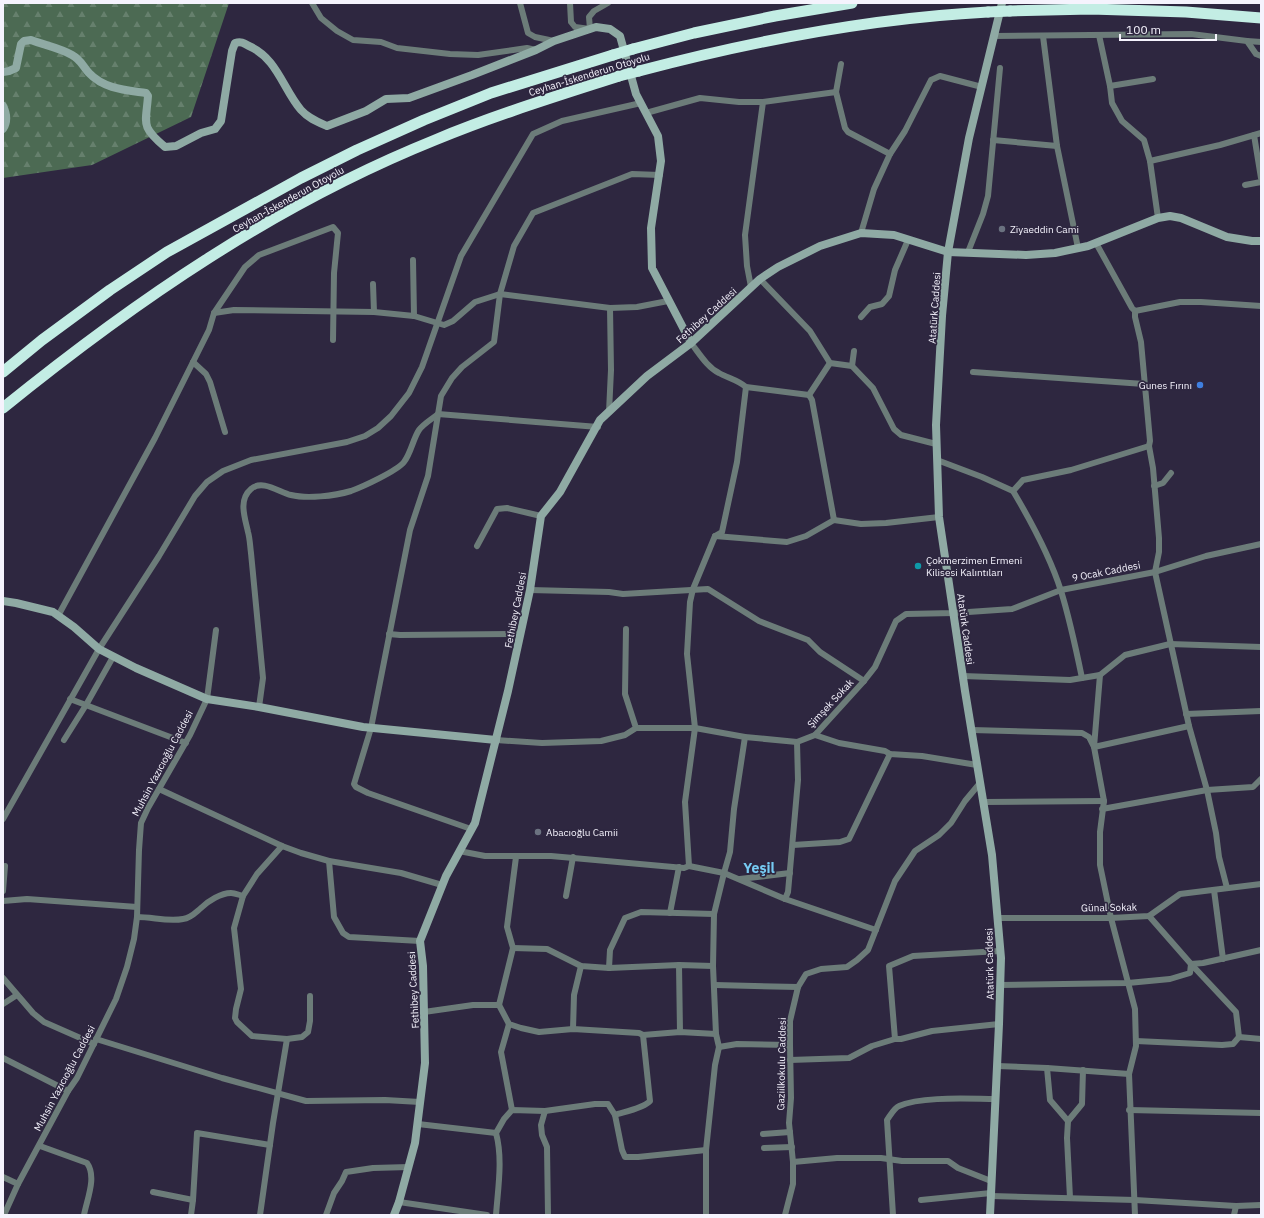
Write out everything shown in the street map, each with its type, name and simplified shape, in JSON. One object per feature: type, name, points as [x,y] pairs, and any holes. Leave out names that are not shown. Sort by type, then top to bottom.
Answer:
[{"type":"highway","name":"Ceyhan-İskenderun Otoyolu","points":[[3,372],[42,340],[110,290],[167,252],[301,178],[357,150],[424,120],[491,94],[633,49],[775,16],[852,3]]},
{"type":"highway","name":"Ceyhan-İskenderun Otoyolu","points":[[3,408],[61,361],[175,280],[252,231],[312,198],[366,171],[440,138],[499,115],[619,76],[699,55],[779,38],[868,23],[955,14],[1091,9],[1186,12],[1261,18]]},
{"type":"street","points":[[312,3],[321,18],[353,40],[381,42],[396,48],[450,54],[478,55],[527,48],[536,50]]},
{"type":"street","points":[[520,3],[528,33],[535,37],[554,41]]},
{"type":"street","points":[[570,3],[571,22],[576,27],[590,29]]},
{"type":"street","points":[[590,29],[589,17],[594,11],[608,3]]},
{"type":"street","name":"Atatürk Caddesi","points":[[990,1215],[999,1024],[1000,951],[992,855],[939,517],[936,425],[942,316],[948,252],[969,138],[1002,3]]},
{"type":"street","points":[[3,72],[16,68],[24,41],[31,40],[70,54],[80,60],[89,73],[100,82],[128,91],[146,93],[148,96],[145,124],[148,131],[164,147],[176,146],[201,133],[215,128],[221,121],[232,51],[235,43],[240,42],[254,48],[268,58],[301,110],[316,122],[327,126],[366,111],[386,99],[409,98],[536,50],[554,41],[596,27],[610,29],[620,36],[636,94],[658,136],[661,161],[651,228],[652,268],[691,344],[712,369],[746,387],[809,396],[812,400],[834,520]]},
{"type":"street","points":[[994,36],[1191,34],[1261,42]]},
{"type":"street","points":[[1099,35],[1110,86],[1112,103],[1122,120],[1144,140],[1150,160],[1158,218],[1170,216],[1181,218],[1227,237],[1261,241]]},
{"type":"street","points":[[1043,36],[1057,146],[1078,248]]},
{"type":"street","points":[[1247,41],[1256,54],[1261,56]]},
{"type":"street","points":[[841,64],[836,92],[843,123],[848,132],[890,154]]},
{"type":"street","points":[[968,252],[983,214],[988,196],[1000,68]]},
{"type":"street","points":[[861,233],[874,189],[890,154],[905,131],[931,80],[940,76],[982,87]]},
{"type":"street","points":[[1110,86],[1153,79]]},
{"type":"street","points":[[646,113],[700,98],[739,102],[763,102],[836,92]]},
{"type":"street","points":[[751,287],[745,235],[763,102]]},
{"type":"street","points":[[3,819],[99,649],[159,556],[195,496],[208,482],[223,471],[251,460],[347,442],[365,436],[378,428],[391,416],[409,393],[422,367],[461,256],[534,134],[562,121],[640,103]]},
{"type":"street","points":[[3,106],[7,118],[3,129]]},
{"type":"street","points":[[1150,160],[1220,145],[1261,133]]},
{"type":"street","points":[[1254,135],[1261,178]]},
{"type":"street","points":[[993,140],[1057,146]]},
{"type":"street","points":[[471,829],[368,792],[356,787],[354,784],[371,728],[410,530],[428,476],[441,396],[452,378],[462,367],[494,342],[500,294],[514,246],[533,213],[632,174],[660,174]]},
{"type":"street","points":[[1245,185],[1261,182]]},
{"type":"street","name":"Fethibey Caddesi","points":[[394,1215],[399,1202],[415,1142],[426,1063],[423,966],[420,941],[442,885],[475,823],[496,740],[530,590],[541,516],[560,492],[598,427],[600,420],[647,376],[691,344],[760,279],[778,267],[820,246],[861,233],[894,235],[948,252],[1026,255],[1055,253],[1096,243],[1158,218]]},
{"type":"street","points":[[58,616],[155,438],[209,330],[214,313],[246,267],[259,255],[333,227],[338,233],[334,273],[335,313],[333,340]]},
{"type":"street","points":[[861,317],[870,306],[882,304],[889,296],[895,270],[908,240]]},
{"type":"street","points":[[1096,243],[1132,308],[1136,311]]},
{"type":"street","points":[[412,260],[414,316]]},
{"type":"street","points":[[760,279],[810,331],[830,363]]},
{"type":"street","points":[[373,284],[374,312]]},
{"type":"street","points":[[214,313],[234,310],[335,313],[374,312],[414,316],[444,325],[453,321],[475,302],[500,294],[610,308],[637,307],[668,301]]},
{"type":"street","points":[[1136,311],[1180,302],[1261,306]]},
{"type":"street","points":[[609,412],[611,370],[610,308]]},
{"type":"street","points":[[1136,311],[1135,317],[1141,342],[1159,552],[1155,572],[1186,714],[1207,790],[1216,833],[1219,857],[1227,888]]},
{"type":"street","points":[[852,366],[854,351]]},
{"type":"street","points":[[193,362],[206,374],[210,382],[225,432]]},
{"type":"street","points":[[830,363],[852,366],[873,388],[894,429],[901,435],[936,444]]},
{"type":"street","points":[[809,396],[830,363]]},
{"type":"street","points":[[973,372],[1144,384]]},
{"type":"street","points":[[689,866],[685,802],[695,728],[687,654],[690,602],[693,589],[715,536],[722,532],[737,462],[746,387]]},
{"type":"street","points":[[259,707],[262,678],[251,553],[248,532],[243,515],[243,505],[246,494],[251,488],[258,485],[270,487],[290,495],[304,497],[333,495],[351,491],[389,473],[404,463],[420,429],[438,414],[598,427]]},
{"type":"street","points":[[1013,491],[1023,480],[1071,470],[1149,446]]},
{"type":"street","points":[[937,460],[982,477],[1013,491],[1036,530],[1061,590],[1073,634],[1082,678]]},
{"type":"street","points":[[1154,486],[1163,484],[1171,473]]},
{"type":"street","points":[[477,546],[497,508],[507,508],[541,516]]},
{"type":"street","points":[[715,536],[786,542],[806,536],[834,520],[860,524],[886,523],[939,517]]},
{"type":"street","name":"9 Ocak Caddesi","points":[[954,613],[1012,609],[1061,590],[1155,572],[1206,556],[1261,544]]},
{"type":"street","points":[[530,590],[609,592],[623,594],[708,589],[759,621],[808,640],[820,652],[864,681]]},
{"type":"street","points":[[3,601],[16,602],[53,612],[74,627],[99,649],[136,668],[207,699],[371,728],[542,743],[601,741],[625,735],[636,728],[625,694],[626,629]]},
{"type":"street","name":"Şimşek Sokak","points":[[636,728],[695,728],[745,737],[797,742],[815,735],[864,681],[875,667],[896,621],[906,614],[954,613]]},
{"type":"street","name":"Muhsin Yazıcıoğlu Caddesi","points":[[4,1215],[18,1184],[40,1146],[68,1091],[77,1078],[116,999],[127,967],[134,939],[137,917],[139,850],[142,823],[148,808],[186,742],[207,699],[216,630]]},
{"type":"street","points":[[389,634],[520,634]]},
{"type":"street","points":[[963,676],[1070,680],[1100,675],[1125,656],[1170,644],[1261,647]]},
{"type":"street","points":[[64,740],[86,705],[113,656]]},
{"type":"street","points":[[1100,675],[1094,747],[1104,801],[1100,832],[1100,865],[1111,918],[1128,977],[1135,1009],[1136,1041],[1129,1074],[1129,1110],[1135,1215]]},
{"type":"street","points":[[70,699],[186,742]]},
{"type":"street","points":[[1186,714],[1261,711]]},
{"type":"street","points":[[1094,747],[1189,726]]},
{"type":"street","points":[[972,730],[1082,733],[1089,737],[1094,747]]},
{"type":"street","points":[[815,735],[839,743],[890,754],[922,756],[978,766]]},
{"type":"street","points":[[706,1215],[706,1150],[715,1065],[719,1047],[715,1025],[715,985],[713,966],[714,914],[730,852],[734,809],[745,737]]},
{"type":"street","points":[[785,899],[790,873],[798,780],[797,742]]},
{"type":"street","points":[[793,845],[840,842],[849,839],[890,754]]},
{"type":"street","points":[[1102,810],[1207,790],[1253,787],[1261,779]]},
{"type":"street","name":"Gaziilkokulu Caddesi","points":[[785,1215],[793,1184],[793,1162],[789,1123],[791,1098],[790,1021],[798,987],[806,974],[821,969],[847,967],[868,950],[895,881],[915,851],[939,836],[951,823],[965,801],[980,783]]},
{"type":"street","points":[[159,789],[282,846],[301,853],[329,861],[401,873],[442,885]]},
{"type":"street","points":[[984,802],[1104,801]]},
{"type":"street","points":[[282,846],[257,874],[243,896],[234,928],[242,989],[236,1009],[236,1022],[252,1036],[287,1039],[302,1037],[308,1032],[310,1021],[310,996]]},
{"type":"street","points":[[459,852],[485,856],[573,857],[684,868],[689,866],[724,873],[785,899],[876,930]]},
{"type":"street","points":[[516,857],[507,926],[513,948],[498,1005],[509,1024],[539,1032],[573,1029],[639,1033],[643,1035],[680,1032],[716,1034]]},
{"type":"street","points":[[566,896],[573,857]]},
{"type":"street","points":[[329,861],[334,917],[343,933],[349,937],[420,941]]},
{"type":"street","points":[[3,891],[5,866]]},
{"type":"street","points":[[670,913],[679,867]]},
{"type":"street","points":[[739,879],[790,873]]},
{"type":"street","name":"Günal Sokak","points":[[997,918],[1111,918],[1149,916],[1180,894],[1261,884]]},
{"type":"street","points":[[1214,890],[1223,958]]},
{"type":"street","points":[[137,917],[147,917],[165,921],[185,919],[222,894],[232,893],[243,896]]},
{"type":"street","points":[[3,901],[28,899],[137,907]]},
{"type":"street","points":[[609,968],[610,950],[625,918],[641,912],[714,914]]},
{"type":"street","points":[[1136,1041],[1222,1045],[1234,1044],[1239,1037],[1236,1012],[1149,916]]},
{"type":"street","points":[[513,948],[548,949],[581,966],[609,968],[679,965],[713,966]]},
{"type":"street","points":[[1191,964],[1261,950]]},
{"type":"street","points":[[896,1039],[889,966],[913,956],[1000,951]]},
{"type":"street","points":[[1000,984],[1128,982],[1170,979],[1190,973],[1191,964]]},
{"type":"street","points":[[679,965],[680,1032]]},
{"type":"street","points":[[573,1029],[574,994],[581,966]]},
{"type":"street","points":[[3,978],[33,1013],[44,1022],[95,1042],[306,1101],[385,1100],[420,1102]]},
{"type":"street","points":[[715,985],[798,987]]},
{"type":"street","points":[[3,1004],[17,995]]},
{"type":"street","points":[[424,1012],[474,1005],[498,1005]]},
{"type":"street","points":[[496,1215],[499,1145],[496,1133],[512,1110],[501,1052],[509,1024]]},
{"type":"street","points":[[790,1060],[849,1058],[872,1046],[896,1039],[932,1031],[999,1024]]},
{"type":"street","points":[[615,1115],[643,1106],[650,1101],[643,1035]]},
{"type":"street","points":[[1239,1037],[1261,1039]]},
{"type":"street","points":[[260,1215],[287,1039]]},
{"type":"street","points":[[719,1047],[737,1044],[790,1045]]},
{"type":"street","points":[[3,1058],[68,1091]]},
{"type":"street","points":[[997,1066],[1083,1070],[1129,1074]]},
{"type":"street","points":[[1047,1068],[1050,1100],[1068,1121]]},
{"type":"street","points":[[1070,1198],[1067,1138],[1068,1121],[1082,1104],[1083,1070]]},
{"type":"street","points":[[893,1215],[887,1120],[898,1107],[913,1103],[938,1100],[995,1099]]},
{"type":"street","points":[[512,1110],[545,1111],[595,1104],[608,1104],[615,1115],[622,1150],[625,1157],[706,1150]]},
{"type":"street","points":[[1129,1110],[1261,1113]]},
{"type":"street","points":[[545,1111],[541,1126],[542,1135],[547,1147],[548,1215]]},
{"type":"street","points":[[418,1124],[496,1133]]},
{"type":"street","points":[[764,1134],[790,1132]]},
{"type":"street","points":[[191,1215],[197,1133],[270,1145]]},
{"type":"street","points":[[40,1146],[87,1163],[90,1168],[92,1178],[84,1215]]},
{"type":"street","points":[[764,1148],[792,1147]]},
{"type":"street","points":[[793,1162],[837,1158],[948,1161],[958,1168],[991,1181]]},
{"type":"street","points":[[326,1215],[334,1193],[346,1172],[373,1168],[409,1167]]},
{"type":"street","points":[[3,1177],[18,1184]]},
{"type":"street","points":[[154,1192],[193,1200]]},
{"type":"street","points":[[921,1200],[991,1195],[1135,1200],[1236,1206],[1261,1205]]},
{"type":"street","points":[[399,1202],[446,1212],[487,1215]]},
{"type":"street","points":[[1234,1215],[1236,1206]]},
{"type":"green space","points":[[3,3],[229,3],[191,117],[92,165],[3,178]]},
{"type":"place","name":"Ziyaeddin Cami","points":[[1002,229]]},
{"type":"place","name":"Gunes Fırını","points":[[1200,385]]},
{"type":"place","name":"Çokmerzimen Ermeni Kilisesi Kalıntıları","points":[[918,566]]},
{"type":"place","name":"Abacıoğlu Camii","points":[[538,832]]},
{"type":"district","name":"Yeşil","points":[[759,868]]}]
